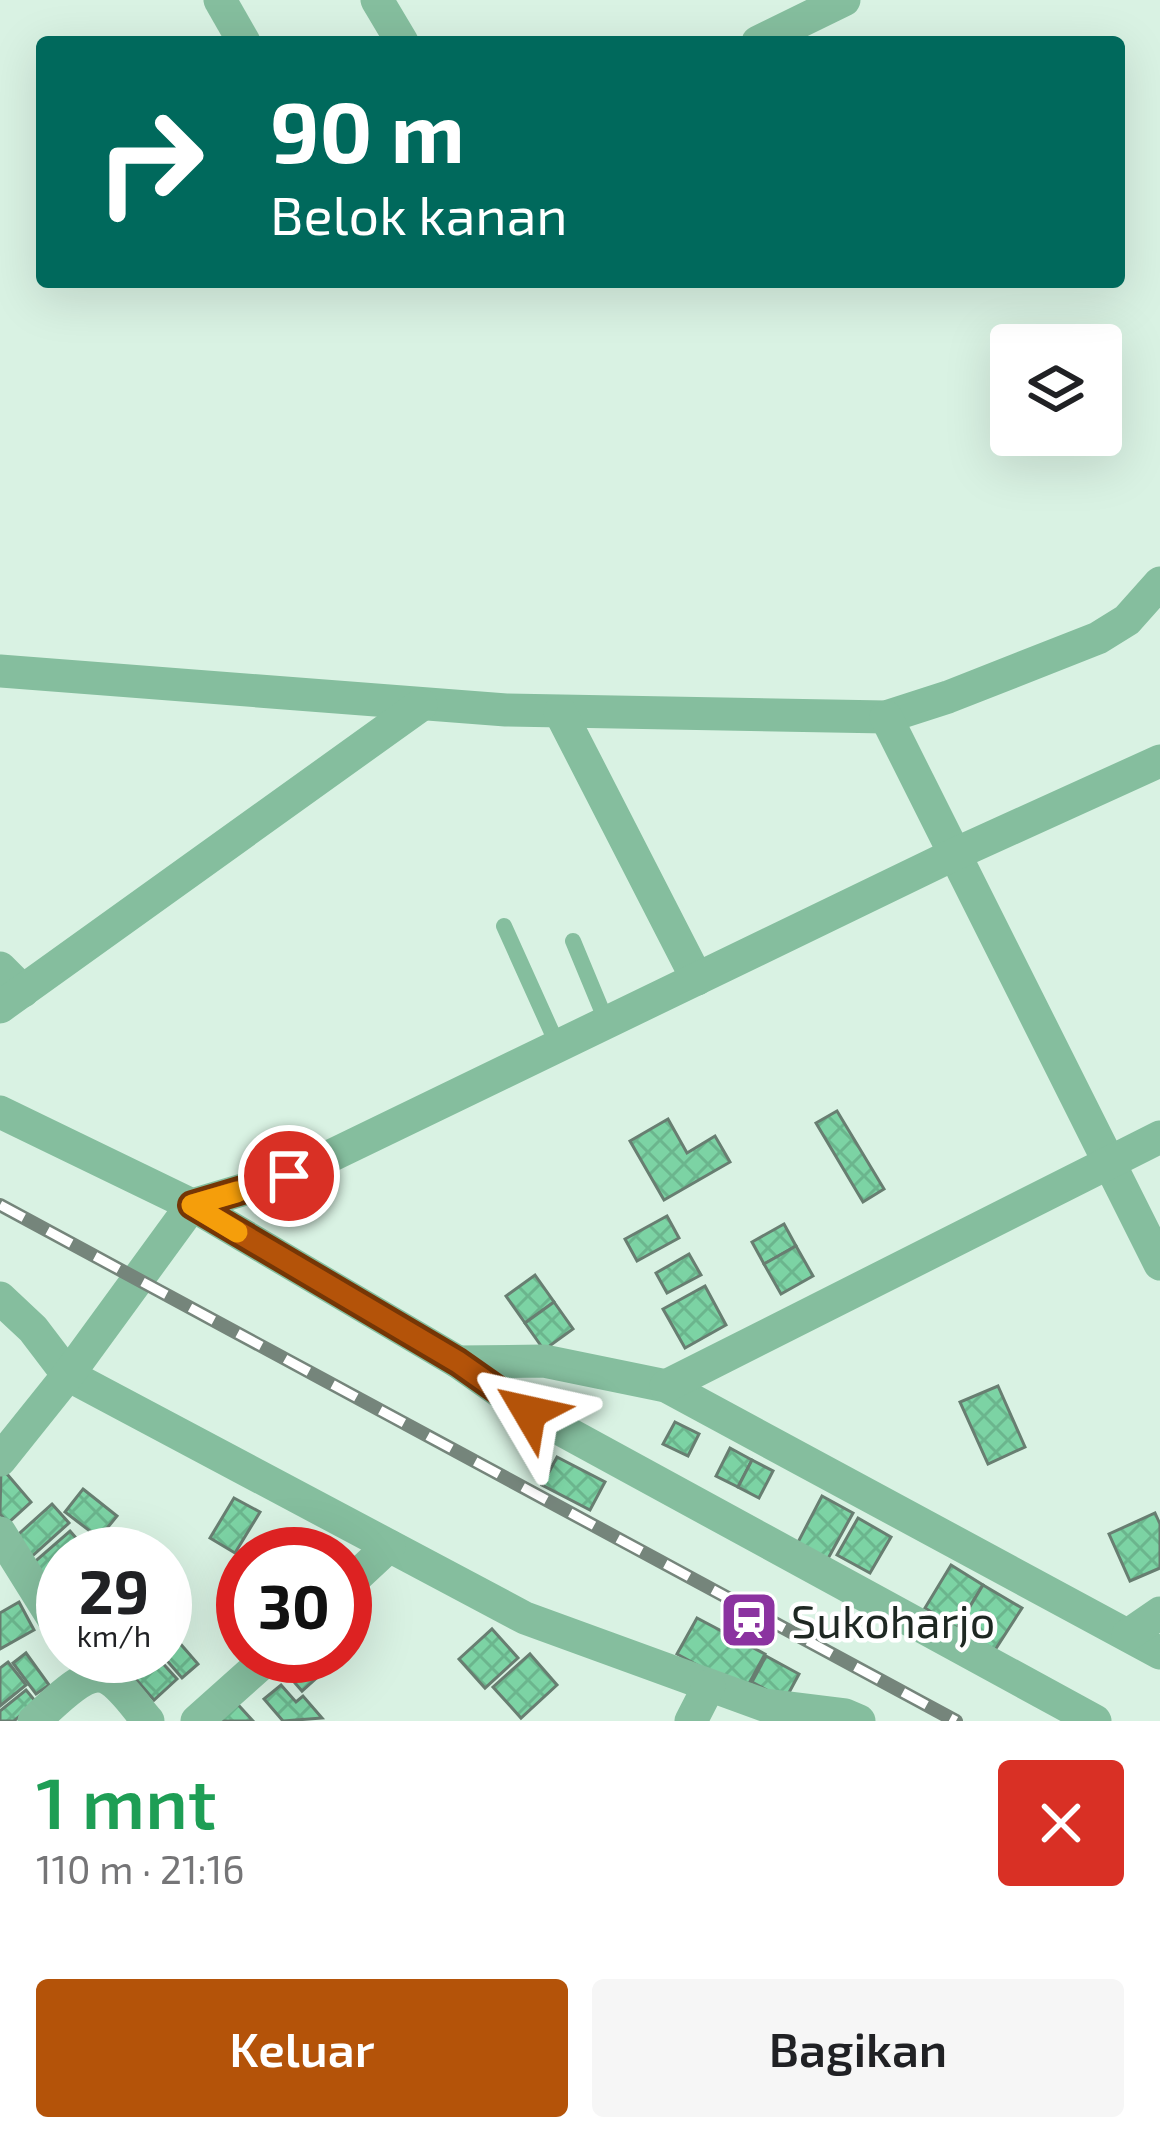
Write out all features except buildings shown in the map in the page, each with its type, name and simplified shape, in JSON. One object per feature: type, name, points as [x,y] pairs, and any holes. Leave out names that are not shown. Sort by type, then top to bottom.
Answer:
[{"type":"street","points":[[220,0],[241,36]]},
{"type":"street","points":[[377,0],[398,36]]},
{"type":"street","points":[[770,36],[844,0]]},
{"type":"street","points":[[0,671],[422,705],[886,717],[948,698],[1098,638],[1127,620],[1160,583]]},
{"type":"street","points":[[8,989],[422,705]]},
{"type":"street","points":[[560,712],[697,980]]},
{"type":"street","points":[[886,717],[1160,1264]]},
{"type":"street","points":[[0,1460],[192,1205],[289,1176],[955,854],[1160,761]]},
{"type":"street","points":[[0,1112],[192,1205],[458,1362],[529,1412],[1094,1721]]},
{"type":"street","points":[[666,1386],[1160,1137]]},
{"type":"street","points":[[0,1298],[33,1328],[68,1375],[525,1618],[764,1705],[848,1719]]},
{"type":"street","points":[[458,1362],[544,1361],[666,1386],[1160,1653]]},
{"type":"street","points":[[529,1412],[518,1392],[519,1381],[544,1361]]},
{"type":"street","points":[[0,1533],[36,1591]]},
{"type":"street","points":[[372,1562],[389,1546]]},
{"type":"street","points":[[1128,1635],[1160,1613]]},
{"type":"street","points":[[34,1721],[69,1683]]},
{"type":"street","points":[[111,1683],[148,1721]]},
{"type":"street","points":[[197,1721],[240,1683]]},
{"type":"street","points":[[691,1721],[710,1687]]},
{"type":"lane","points":[[503,926],[558,1046]]},
{"type":"lane","points":[[573,941],[607,1023]]},
{"type":"railway","points":[[0,1205],[956,1721]]},
{"type":"slow traffic","points":[[237,1192],[192,1205],[237,1232]]},
{"type":"place","name":"Sukoharjo","points":[[749,1620]]},
{"type":"route","points":[[289,1176],[192,1205],[458,1362],[529,1412]]}]
